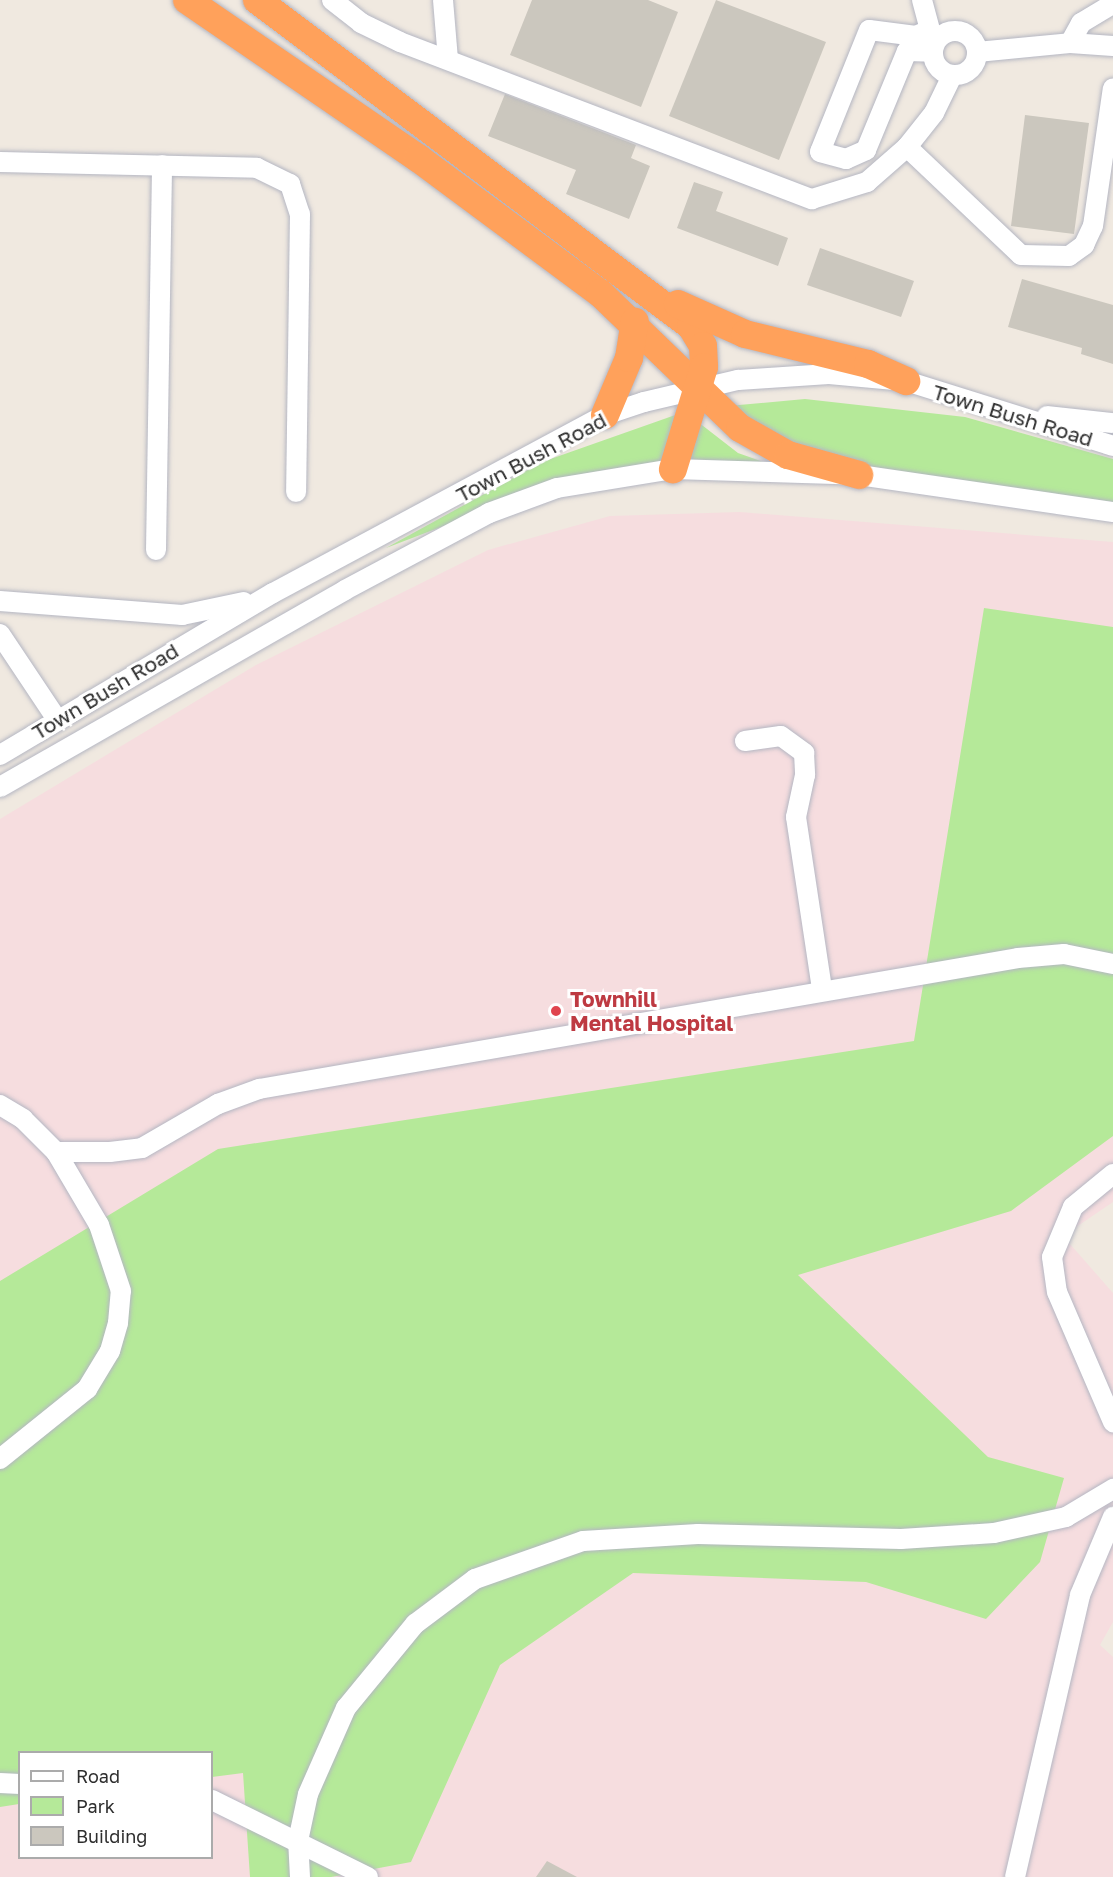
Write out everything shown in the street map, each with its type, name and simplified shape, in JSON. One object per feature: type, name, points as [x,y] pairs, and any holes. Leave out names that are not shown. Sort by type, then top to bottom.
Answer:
[{"type":"highway","points":[[187,0],[418,158],[635,321],[694,389],[771,447],[859,476]]},
{"type":"highway","points":[[258,0],[630,276],[700,338],[704,367],[694,389],[673,469]]},
{"type":"highway","points":[[630,276],[718,324],[868,364],[906,381]]},
{"type":"highway","points":[[605,416],[629,358],[635,321]]},
{"type":"street","points":[[332,0],[361,23],[448,59],[812,199],[867,182],[907,147],[934,113],[952,76],[970,70],[977,52],[971,38],[959,31],[944,33],[932,42],[906,51],[866,150],[846,159],[820,152],[869,30],[916,36],[932,42]]},
{"type":"street","points":[[442,0],[448,59]]},
{"type":"street","points":[[922,0],[937,68],[952,76]]},
{"type":"street","points":[[1070,43],[1081,23],[1109,6]]},
{"type":"street","points":[[977,52],[1070,43],[1113,46]]},
{"type":"street","points":[[907,147],[990,230],[1034,259],[1070,256],[1084,245],[1093,226],[1108,156],[1113,88]]},
{"type":"street","points":[[0,162],[258,168],[279,176],[297,195],[296,492]]},
{"type":"street","points":[[156,550],[162,165]]},
{"type":"street","name":"Town Bush Road","points":[[0,755],[56,718],[273,593],[605,416],[694,389],[738,380],[829,374],[906,381],[1029,416],[1113,446]]},
{"type":"street","points":[[1029,416],[1113,423]]},
{"type":"street","name":"Town Bush Road","points":[[0,787],[46,762],[131,708],[489,513],[557,488],[673,469],[859,476],[1048,505],[1113,512]]},
{"type":"street","points":[[1048,505],[1113,525]]},
{"type":"street","points":[[0,602],[182,615],[273,593]]},
{"type":"street","points":[[0,634],[56,718],[46,762]]},
{"type":"street","points":[[56,718],[86,723],[131,708]]},
{"type":"street","points":[[745,741],[781,736],[804,753],[796,817],[822,989]]},
{"type":"street","points":[[56,1152],[142,1148],[218,1104],[259,1089],[822,989],[1018,958],[1064,954],[1113,964]]},
{"type":"street","points":[[0,1105],[23,1119],[56,1152],[99,1225],[121,1291],[118,1323],[110,1351],[87,1389],[0,1459]]},
{"type":"street","points":[[1113,1174],[1073,1208],[1052,1257],[1057,1292],[1113,1422]]},
{"type":"street","points":[[300,1877],[298,1841],[308,1794],[346,1708],[415,1624],[475,1579],[582,1541],[698,1534],[901,1539],[994,1533],[1066,1517],[1113,1489]]},
{"type":"street","points":[[1015,1877],[1080,1596],[1113,1517]]},
{"type":"street","points":[[0,1783],[18,1784]]},
{"type":"street","points":[[213,1800],[368,1877]]},
{"type":"shaded area","name":"Townhill Mental Hospital","points":[[740,512],[1113,542],[1113,1202],[1063,1236],[1113,1293],[1113,1622],[1100,1645],[1113,1657],[1113,1877],[0,1877],[0,819],[256,665],[488,550],[610,516]]},
{"type":"green space","points":[[805,399],[965,417],[1113,459],[1113,502],[807,461],[717,407]]},
{"type":"green space","points":[[681,413],[667,460],[454,522],[386,548],[542,462]]},
{"type":"green space","points":[[698,422],[738,453],[788,471],[689,465]]},
{"type":"green space","points":[[984,608],[1113,627],[1113,1136],[1011,1211],[798,1275],[988,1457],[1064,1478],[1040,1562],[986,1619],[866,1582],[633,1573],[500,1665],[411,1862],[331,1877],[250,1877],[243,1773],[213,1777],[213,1751],[18,1751],[18,1804],[0,1807],[0,1281],[218,1149],[914,1041]]},
{"type":"building","points":[[532,0],[648,0],[678,12],[641,107],[510,55]]},
{"type":"building","points":[[716,0],[826,42],[779,160],[669,116]]},
{"type":"building","points":[[505,94],[636,145],[631,158],[650,166],[629,219],[566,194],[576,170],[488,136]]},
{"type":"building","points":[[1025,115],[1089,123],[1074,234],[1011,226]]},
{"type":"building","points":[[694,182],[723,192],[716,211],[788,238],[778,266],[677,228]]},
{"type":"building","points":[[820,248],[914,281],[901,317],[807,285]]},
{"type":"building","points":[[1022,279],[1113,305],[1113,364],[1081,354],[1082,348],[1008,327]]},
{"type":"building","points":[[547,1861],[577,1877],[536,1877]]},
{"type":"place","name":"Townhill Mental Hospital","points":[[556,1011]]}]
